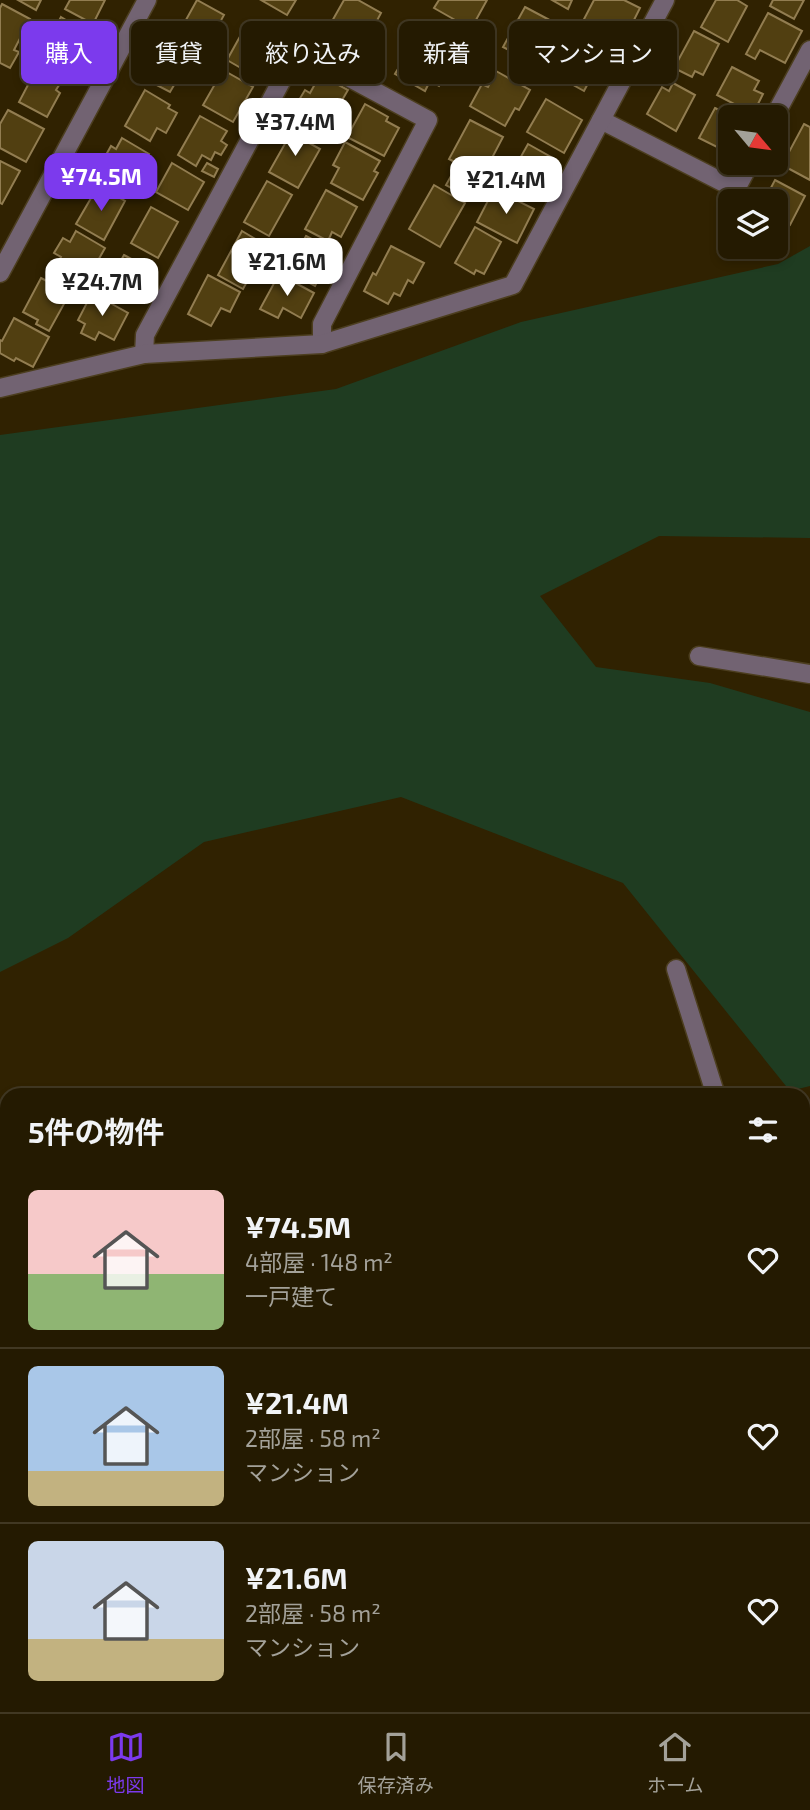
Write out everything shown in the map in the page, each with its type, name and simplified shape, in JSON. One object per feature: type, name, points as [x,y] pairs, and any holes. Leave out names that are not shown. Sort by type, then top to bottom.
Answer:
[{"type":"street","points":[[0,273],[147,0]]},
{"type":"street","points":[[0,388],[144,354],[323,344],[513,285],[666,0]]},
{"type":"street","points":[[144,354],[145,335],[298,50],[428,120],[322,324],[323,344]]},
{"type":"street","points":[[780,105],[810,50]]},
{"type":"street","points":[[601,120],[736,189],[744,175]]},
{"type":"street","points":[[699,656],[810,674]]},
{"type":"street","points":[[676,969],[713,1088]]},
{"type":"green space","points":[[810,246],[810,538],[659,536],[540,596],[596,667],[710,683],[810,712],[810,1086],[788,1088],[623,883],[401,797],[204,842],[68,938],[0,972],[0,435],[336,389],[521,322],[778,264]]},
{"type":"building","points":[[18,0],[41,0],[36,10]]},
{"type":"building","points":[[70,0],[105,0],[94,21],[87,21],[65,9]]},
{"type":"building","points":[[197,0],[224,15],[221,21],[185,21]]},
{"type":"building","points":[[261,0],[296,0],[287,15]]},
{"type":"building","points":[[344,0],[358,0],[381,13],[377,21],[332,21]]},
{"type":"building","points":[[439,0],[487,0],[475,21],[457,21],[434,8]]},
{"type":"building","points":[[552,0],[572,0],[568,9]]},
{"type":"building","points":[[594,0],[624,0],[640,8],[634,21],[583,21]]},
{"type":"building","points":[[716,0],[737,0],[747,6],[728,42],[701,27]]},
{"type":"building","points":[[773,0],[804,0],[794,19],[770,6]]},
{"type":"building","points":[[2,4],[30,19],[21,21],[21,36],[14,50],[19,52],[10,68],[0,63]]},
{"type":"building","points":[[525,7],[551,21],[517,21]]},
{"type":"building","points":[[768,13],[802,31],[785,63],[760,50],[755,59],[746,54]]},
{"type":"building","points":[[694,31],[719,44],[703,75],[695,71],[692,77],[677,70],[677,62]]},
{"type":"building","points":[[241,35],[241,68],[227,60]]},
{"type":"building","points":[[509,36],[509,50],[503,47]]},
{"type":"building","points":[[732,67],[759,81],[754,90],[763,94],[758,105],[736,105],[717,95]]},
{"type":"building","points":[[496,71],[509,78],[509,84],[519,84],[530,90],[519,110],[515,108],[505,126],[470,106],[482,84],[488,87],[490,84],[495,84]]},
{"type":"building","points":[[227,72],[241,80],[241,84],[253,87],[233,122],[203,105],[215,84],[227,84]]},
{"type":"building","points":[[28,84],[60,84],[56,90],[60,93],[47,117],[19,102]]},
{"type":"building","points":[[155,84],[175,84],[170,92]]},
{"type":"building","points":[[315,84],[337,84],[348,90],[326,128],[293,110],[305,90],[310,93]]},
{"type":"building","points":[[413,84],[428,84],[425,91]]},
{"type":"building","points":[[572,84],[588,84],[584,91]]},
{"type":"building","points":[[675,84],[695,95],[676,131],[647,114],[662,87],[669,91]]},
{"type":"building","points":[[145,90],[170,105],[168,108],[177,113],[166,133],[157,128],[150,141],[125,126]]},
{"type":"building","points":[[546,99],[582,120],[564,153],[527,132]]},
{"type":"building","points":[[365,104],[388,117],[386,121],[399,128],[384,156],[347,137]]},
{"type":"building","points":[[715,108],[718,110],[718,148],[699,138]]},
{"type":"building","points":[[8,110],[44,129],[26,162],[0,148],[0,124]]},
{"type":"building","points":[[200,116],[227,131],[221,141],[227,145],[221,155],[215,152],[211,160],[202,155],[196,166],[178,155]]},
{"type":"building","points":[[470,120],[503,137],[482,177],[449,159]]},
{"type":"building","points":[[804,124],[810,127],[810,180],[788,168],[788,154]]},
{"type":"building","points":[[295,126],[312,136],[309,143],[320,149],[298,188],[269,172]]},
{"type":"building","points":[[122,138],[149,154],[128,190],[102,175],[106,167],[101,164],[111,146],[116,149]]},
{"type":"building","points":[[345,142],[380,161],[374,171],[378,173],[363,200],[331,183],[339,168],[333,165]]},
{"type":"building","points":[[528,144],[558,161],[539,195],[509,178]]},
{"type":"building","points":[[0,161],[20,171],[2,204],[0,203]]},
{"type":"building","points":[[172,163],[204,182],[188,210],[156,192]]},
{"type":"building","points":[[207,163],[218,169],[214,177],[202,171]]},
{"type":"building","points":[[456,167],[481,180],[471,199],[446,185]]},
{"type":"building","points":[[775,180],[805,196],[790,225],[788,189],[770,189]]},
{"type":"building","points":[[267,181],[292,195],[269,236],[244,222]]},
{"type":"building","points":[[434,185],[465,203],[440,247],[409,229]]},
{"type":"building","points":[[98,186],[125,201],[104,240],[76,224]]},
{"type":"building","points":[[494,189],[534,209],[517,243],[477,222]]},
{"type":"building","points":[[326,190],[357,207],[341,237],[332,232],[328,241],[305,229]]},
{"type":"building","points":[[151,207],[178,222],[158,258],[131,243]]},
{"type":"building","points":[[475,227],[501,242],[484,274],[476,270],[474,274],[455,263]]},
{"type":"building","points":[[76,231],[105,248],[82,289],[59,277],[65,266],[58,263],[61,257],[54,253],[63,238],[70,242]]},
{"type":"building","points":[[242,231],[267,246],[243,289],[218,275]]},
{"type":"building","points":[[306,236],[334,251],[315,286],[287,271]]},
{"type":"building","points":[[391,246],[424,263],[413,283],[408,280],[400,296],[394,293],[388,304],[364,291]]},
{"type":"building","points":[[124,255],[146,267],[128,299],[106,287]]},
{"type":"building","points":[[279,274],[314,293],[301,318],[283,308],[278,318],[260,309]]},
{"type":"building","points":[[208,275],[240,292],[230,312],[221,308],[211,326],[188,314]]},
{"type":"building","points":[[41,278],[70,293],[49,331],[36,324],[38,320],[23,312]]},
{"type":"building","points":[[92,293],[128,313],[114,340],[99,332],[95,340],[81,333],[85,324],[78,320]]},
{"type":"building","points":[[14,318],[49,337],[33,367],[0,353],[0,340],[2,341]]}]
